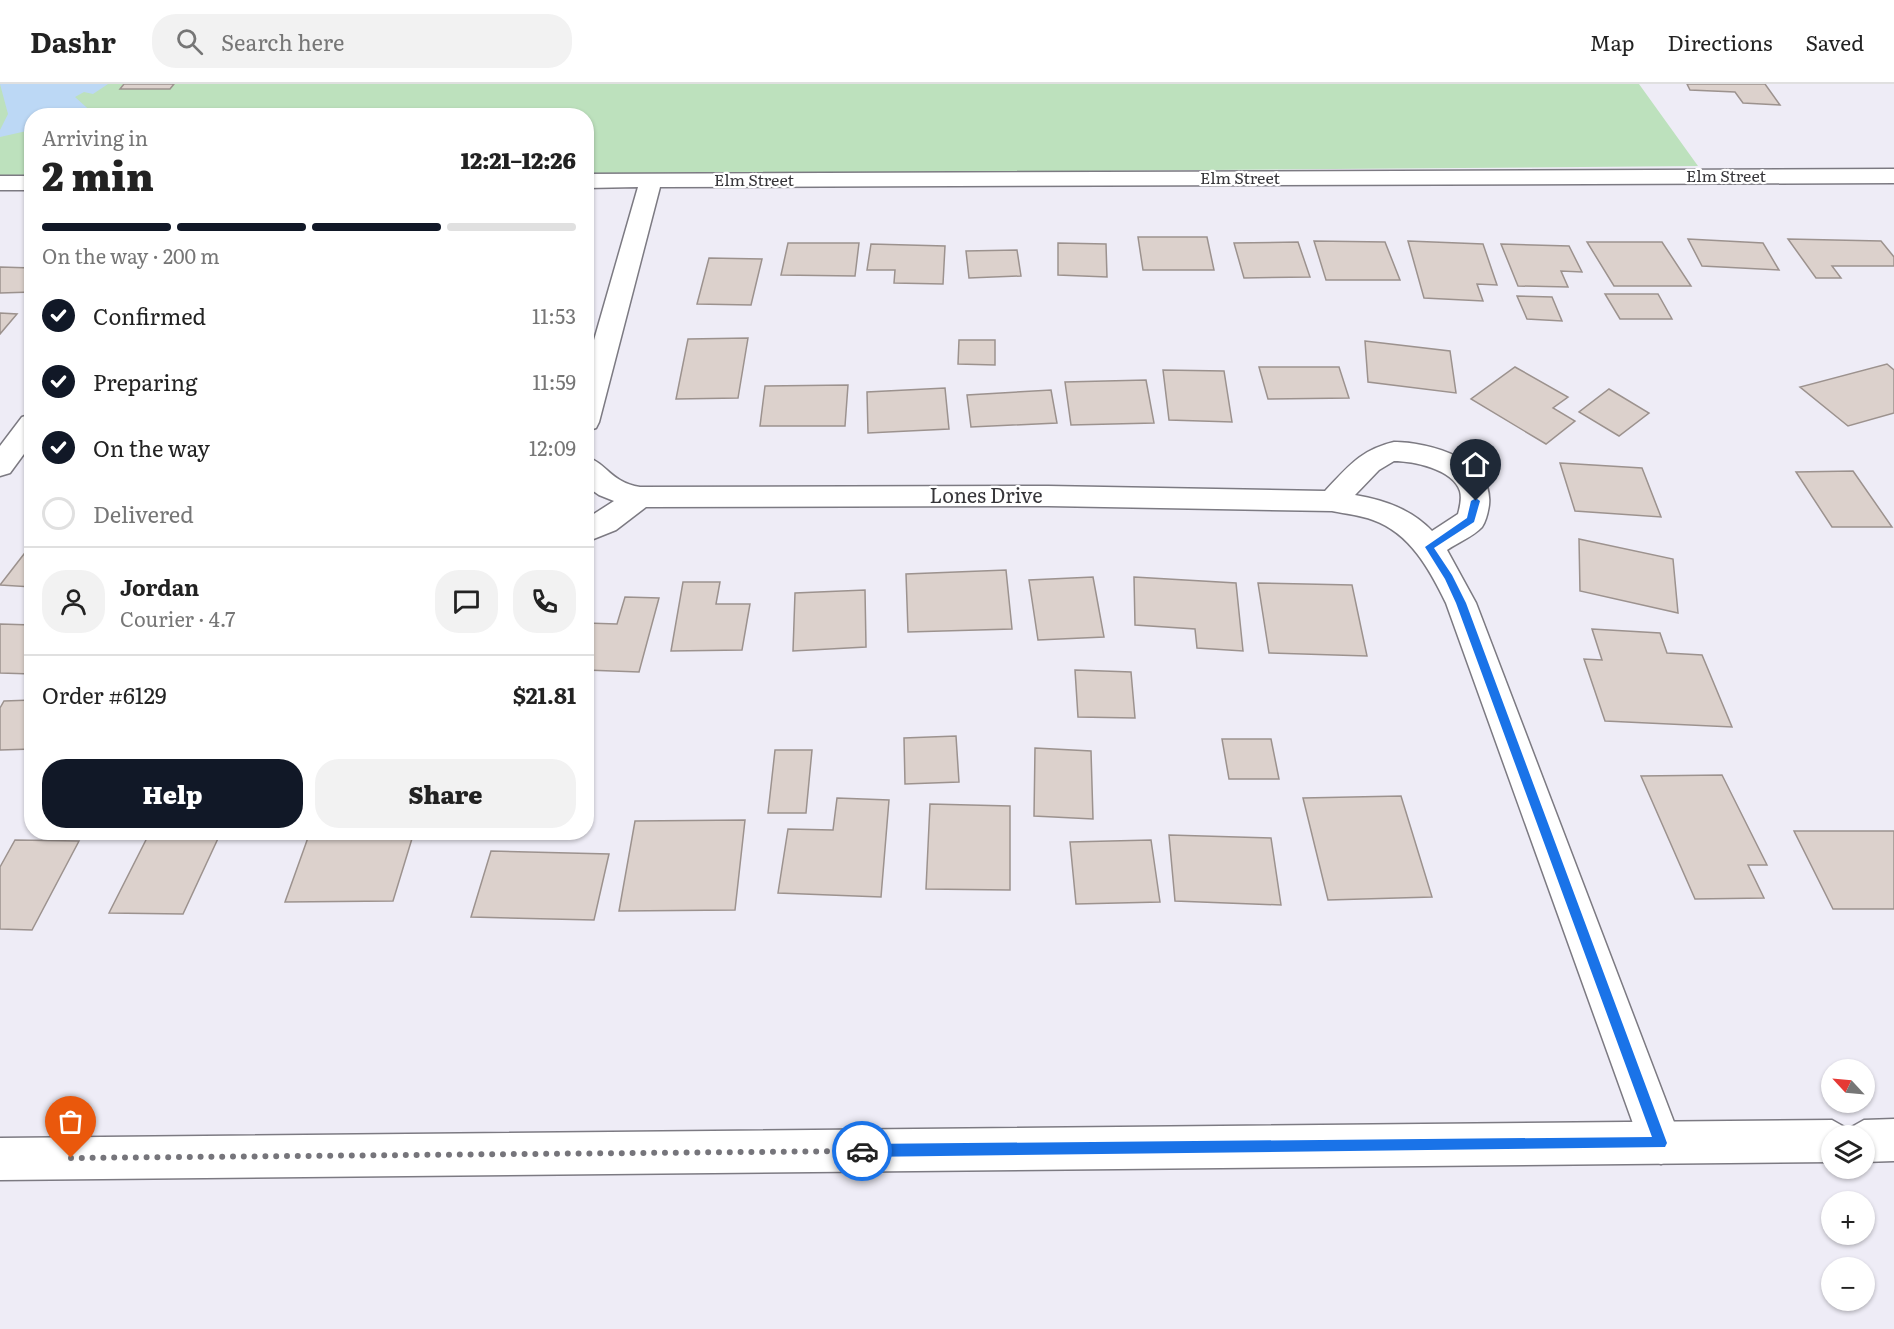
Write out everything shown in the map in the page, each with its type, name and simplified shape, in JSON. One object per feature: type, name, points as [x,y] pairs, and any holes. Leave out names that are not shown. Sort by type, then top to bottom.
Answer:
[{"type":"street","name":"Elm Street","points":[[594,181],[1894,176]]},
{"type":"street","points":[[594,388],[651,181]]},
{"type":"street","points":[[0,183],[24,183]]},
{"type":"street","points":[[0,466],[24,434]]},
{"type":"street","points":[[1332,501],[1365,466],[1385,454],[1410,451],[1447,463],[1470,483],[1476,501],[1471,520],[1429,547]]},
{"type":"street","name":"Lones Drive","points":[[594,476],[620,495],[640,497],[1048,496],[1332,501],[1379,509],[1399,518],[1429,547],[1449,578],[1461,603],[1661,1143]]},
{"type":"street","points":[[594,527],[606,522],[640,497]]},
{"type":"street","points":[[1875,1141],[1894,1140]]},
{"type":"street","points":[[0,1159],[1821,1141]]},
{"type":"green space","points":[[0,84],[1639,84],[1698,166],[594,175],[594,108],[24,108],[24,179],[0,179]]},
{"type":"water","points":[[0,84],[108,84],[93,94],[84,92],[75,97],[87,108],[24,108],[24,132],[0,137],[0,130],[8,114]]},
{"type":"building","points":[[124,84],[174,84],[170,89],[120,89]]},
{"type":"building","points":[[1687,84],[1765,84],[1780,105],[1743,103],[1735,92],[1690,90]]},
{"type":"building","points":[[1138,237],[1207,237],[1214,270],[1143,270]]},
{"type":"building","points":[[1688,239],[1763,243],[1779,270],[1702,266]]},
{"type":"building","points":[[1788,239],[1881,241],[1894,257],[1894,266],[1832,266],[1841,278],[1816,278]]},
{"type":"building","points":[[1314,241],[1385,242],[1400,280],[1326,280]]},
{"type":"building","points":[[1408,241],[1483,244],[1497,285],[1477,284],[1483,301],[1424,298]]},
{"type":"building","points":[[1298,242],[1310,277],[1244,278],[1234,243]]},
{"type":"building","points":[[1587,242],[1662,242],[1691,286],[1614,286]]},
{"type":"building","points":[[788,243],[859,243],[855,276],[781,275]]},
{"type":"building","points":[[1058,243],[1106,244],[1107,277],[1058,275]]},
{"type":"building","points":[[871,244],[945,246],[943,284],[894,283],[895,270],[867,270]]},
{"type":"building","points":[[1501,244],[1569,246],[1582,272],[1561,271],[1568,287],[1518,286]]},
{"type":"building","points":[[1017,250],[1021,276],[969,278],[966,251]]},
{"type":"building","points":[[709,258],[762,259],[751,305],[697,304]]},
{"type":"building","points":[[0,267],[24,268],[24,292],[0,293]]},
{"type":"building","points":[[1605,294],[1658,294],[1672,319],[1620,319]]},
{"type":"building","points":[[1517,296],[1552,297],[1562,321],[1527,319]]},
{"type":"building","points":[[0,313],[17,314],[0,334]]},
{"type":"building","points":[[748,338],[738,398],[676,399],[688,339]]},
{"type":"building","points":[[959,340],[995,340],[995,365],[958,364]]},
{"type":"building","points":[[1365,341],[1450,351],[1456,393],[1368,382]]},
{"type":"building","points":[[1887,364],[1894,370],[1894,413],[1848,426],[1800,387]]},
{"type":"building","points":[[1259,367],[1339,367],[1349,398],[1268,399]]},
{"type":"building","points":[[1515,367],[1568,397],[1553,408],[1575,421],[1546,444],[1471,399]]},
{"type":"building","points":[[1163,370],[1224,371],[1232,422],[1169,420]]},
{"type":"building","points":[[1146,380],[1154,423],[1071,425],[1065,382]]},
{"type":"building","points":[[848,385],[845,426],[760,426],[765,386]]},
{"type":"building","points":[[945,388],[949,429],[868,433],[867,392]]},
{"type":"building","points":[[1609,389],[1649,413],[1619,436],[1579,412]]},
{"type":"building","points":[[1051,390],[1057,423],[971,427],[967,395]]},
{"type":"building","points":[[1560,463],[1642,468],[1661,517],[1575,511]]},
{"type":"building","points":[[1853,471],[1892,527],[1832,527],[1796,472]]},
{"type":"building","points":[[1579,539],[1673,559],[1678,613],[1580,591]]},
{"type":"building","points":[[24,554],[24,586],[0,585]]},
{"type":"building","points":[[1006,570],[1012,629],[908,632],[906,574]]},
{"type":"building","points":[[1093,577],[1104,637],[1038,640],[1029,580]]},
{"type":"building","points":[[1134,577],[1236,583],[1243,651],[1197,648],[1195,629],[1135,625]]},
{"type":"building","points":[[683,582],[720,582],[716,604],[750,604],[742,650],[671,651]]},
{"type":"building","points":[[1258,583],[1352,585],[1367,656],[1269,653]]},
{"type":"building","points":[[865,590],[866,647],[793,651],[795,593]]},
{"type":"building","points":[[625,597],[659,598],[639,672],[594,670],[594,623],[617,624]]},
{"type":"building","points":[[0,624],[24,625],[24,674],[0,673]]},
{"type":"building","points":[[1592,629],[1660,633],[1667,653],[1702,655],[1732,727],[1605,721],[1584,659],[1602,660]]},
{"type":"building","points":[[1075,670],[1131,672],[1135,718],[1078,717]]},
{"type":"building","points":[[24,700],[24,749],[0,750],[0,708],[4,701]]},
{"type":"building","points":[[956,736],[959,782],[905,784],[904,738]]},
{"type":"building","points":[[1222,739],[1271,739],[1279,779],[1229,779]]},
{"type":"building","points":[[1035,748],[1091,751],[1093,819],[1034,816]]},
{"type":"building","points":[[775,750],[812,750],[806,813],[768,813]]},
{"type":"building","points":[[1722,775],[1767,865],[1748,865],[1764,898],[1695,899],[1641,776]]},
{"type":"building","points":[[1401,796],[1432,897],[1328,900],[1303,798]]},
{"type":"building","points":[[837,798],[889,800],[881,897],[778,893],[788,829],[833,830]]},
{"type":"building","points":[[930,804],[1010,806],[1010,890],[926,889]]},
{"type":"building","points":[[745,820],[735,910],[619,911],[635,821]]},
{"type":"building","points":[[1794,831],[1894,831],[1894,909],[1833,909]]},
{"type":"building","points":[[1169,835],[1271,838],[1281,905],[1175,901]]},
{"type":"building","points":[[15,840],[79,841],[32,930],[0,929],[0,867]]},
{"type":"building","points":[[146,840],[217,840],[183,914],[109,913]]},
{"type":"building","points":[[307,840],[412,840],[393,901],[285,902]]},
{"type":"building","points":[[1151,840],[1160,902],[1076,904],[1070,842]]},
{"type":"building","points":[[491,851],[609,854],[594,920],[471,917]]},
{"type":"way so far","points":[[71,1158],[862,1151]]},
{"type":"route","points":[[862,1151],[1661,1143],[1461,603],[1449,578],[1429,547],[1471,520],[1476,501]]}]
